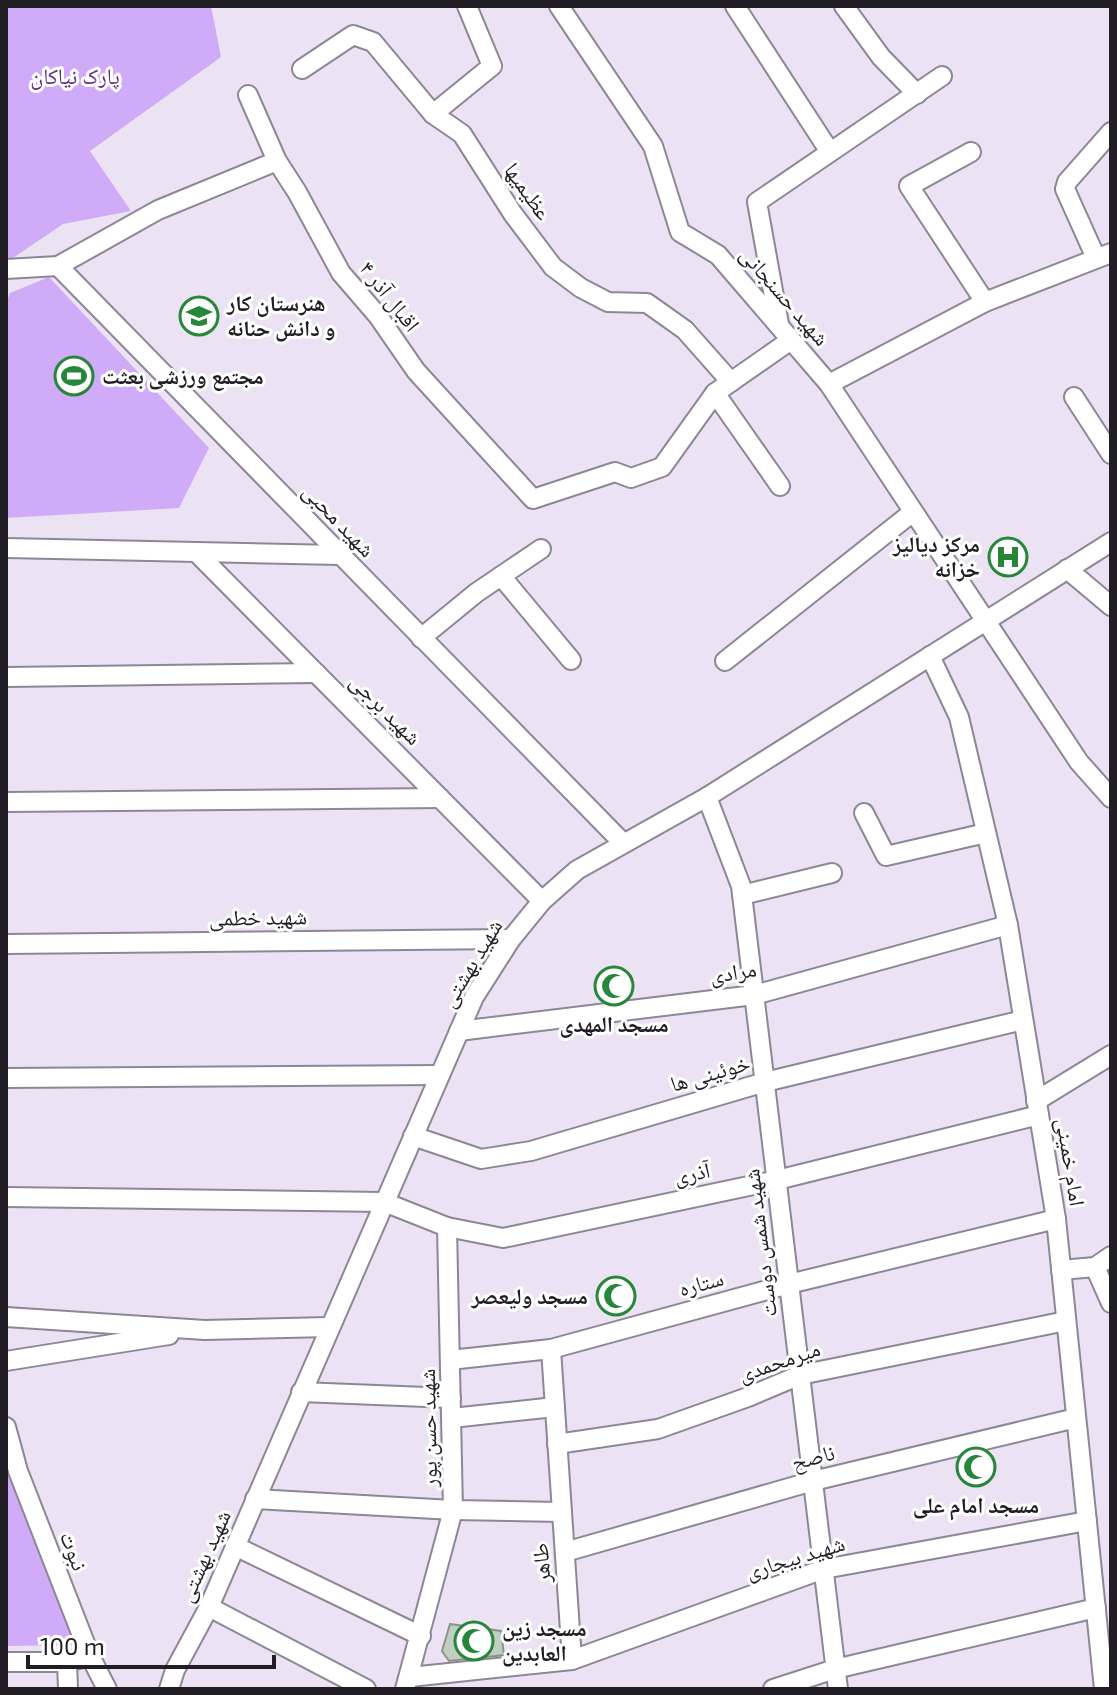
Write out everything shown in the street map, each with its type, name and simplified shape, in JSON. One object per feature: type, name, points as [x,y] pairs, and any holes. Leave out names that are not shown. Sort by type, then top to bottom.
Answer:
[{"type":"street","points":[[433,114],[492,66],[467,6]]},
{"type":"street","name":"شهید حسنجانی","points":[[559,6],[653,146],[680,232],[718,255],[829,384],[1079,762],[1111,798]]},
{"type":"street","points":[[735,6],[830,152]]},
{"type":"street","points":[[844,6],[881,57],[917,94]]},
{"type":"street","name":"عظیمیها","points":[[302,69],[353,35],[373,42],[433,114],[462,134],[513,214],[553,267],[581,288],[608,302],[647,303],[685,330],[731,382]]},
{"type":"street","points":[[780,486],[715,393],[785,334],[757,202],[942,76]]},
{"type":"street","name":"اقبال آذر ۴","points":[[248,95],[277,161],[341,273],[378,316],[416,371],[533,499],[615,472],[631,478],[662,467],[715,393]]},
{"type":"street","points":[[829,384],[985,302],[1103,256],[1065,189],[1067,182],[1111,132]]},
{"type":"street","points":[[971,152],[909,186],[985,302]]},
{"type":"street","points":[[6,269],[58,266],[158,210],[277,161]]},
{"type":"street","name":"شهید محبی","points":[[58,266],[623,843]]},
{"type":"street","points":[[1074,397],[1111,454]]},
{"type":"street","points":[[725,661],[913,512]]},
{"type":"street","name":"شهید بهشتی","points":[[169,1689],[175,1670],[209,1607],[474,997],[511,939],[542,901],[577,870],[707,797],[1111,542]]},
{"type":"street","points":[[6,548],[340,555]]},
{"type":"street","points":[[421,638],[541,549]]},
{"type":"street","name":"شهید برجی","points":[[196,552],[542,901]]},
{"type":"street","points":[[1067,569],[1111,606]]},
{"type":"street","points":[[501,576],[571,660]]},
{"type":"street","name":"امام خمینی","points":[[930,656],[959,717],[1008,925],[1056,1219],[1104,1689]]},
{"type":"street","points":[[6,677],[316,673]]},
{"type":"street","name":"شهید شمس دوست","points":[[707,797],[741,886],[838,1689]]},
{"type":"street","points":[[6,802],[440,798]]},
{"type":"street","points":[[864,813],[886,856],[986,833]]},
{"type":"street","points":[[742,895],[832,873]]},
{"type":"street","name":"مرادی","points":[[459,1031],[754,995],[1008,925]]},
{"type":"street","name":"شهید خطمی","points":[[6,944],[511,939]]},
{"type":"street","name":"خوئینی ها","points":[[413,1136],[481,1159],[531,1151],[765,1082],[1023,1020]]},
{"type":"street","name":"آذری","points":[[447,1227],[503,1238],[777,1180],[1038,1108],[1111,1055]]},
{"type":"street","points":[[6,1078],[440,1075]]},
{"type":"street","points":[[6,1197],[384,1202],[447,1227]]},
{"type":"street","name":"ستاره","points":[[450,1360],[551,1349],[789,1284],[1056,1219]]},
{"type":"street","name":"شهید حسن پور","points":[[408,1683],[453,1510],[447,1227]]},
{"type":"street","points":[[1061,1270],[1103,1261],[1111,1303]]},
{"type":"street","points":[[6,1317],[205,1330],[329,1327]]},
{"type":"street","name":"میرمحمدی","points":[[557,1444],[658,1429],[800,1375],[1066,1321]]},
{"type":"street","points":[[6,1361],[205,1330]]},
{"type":"street","name":"طاهر","points":[[551,1349],[572,1660]]},
{"type":"street","points":[[301,1392],[451,1398]]},
{"type":"street","points":[[452,1418],[555,1407]]},
{"type":"street","name":"ناصح","points":[[565,1552],[813,1481],[1076,1418]]},
{"type":"street","name":"نبوت","points":[[6,1427],[18,1471],[90,1656],[107,1689]]},
{"type":"street","points":[[255,1499],[453,1510],[562,1512]]},
{"type":"street","name":"شهید بیجاری","points":[[572,1660],[824,1569],[1087,1521]]},
{"type":"street","points":[[235,1546],[421,1636]]},
{"type":"street","points":[[209,1607],[366,1689]]},
{"type":"street","points":[[773,1689],[835,1669],[1096,1608]]},
{"type":"street","points":[[6,1662],[67,1662],[90,1656]]},
{"type":"street","points":[[408,1683],[572,1660]]},
{"type":"street","points":[[67,1662],[68,1689]]},
{"type":"street","name":"شهید بهشتی","points":[[159,1689],[175,1670]]},
{"type":"green space","name":"پارک نیاکان","points":[[6,6],[211,6],[221,57],[90,151],[131,211],[63,224],[7,262]]},
{"type":"green space","name":"مجتمع ورزشی بعثت","points":[[49,277],[209,448],[179,508],[6,518],[6,304],[10,293]]},
{"type":"green space","points":[[6,1427],[74,1645],[6,1646]]},
{"type":"building","name":"مسجد زین العابدین","points":[[450,1624],[501,1631],[504,1655],[449,1661],[442,1651]]},
{"type":"place","name":"هنرستان کار و دانش حنانه","points":[[199,316]]},
{"type":"place","name":"مجتمع ورزشی بعثت","points":[[74,376]]},
{"type":"place","name":"مرکز دیالیز خزانه","points":[[1008,557]]},
{"type":"place","name":"مسجد المهدی","points":[[614,986]]},
{"type":"place","name":"مسجد ولیعصر","points":[[616,1296]]},
{"type":"place","name":"مسجد امام علی","points":[[976,1467]]},
{"type":"place","name":"مسجد زین العابدین","points":[[474,1641]]}]
